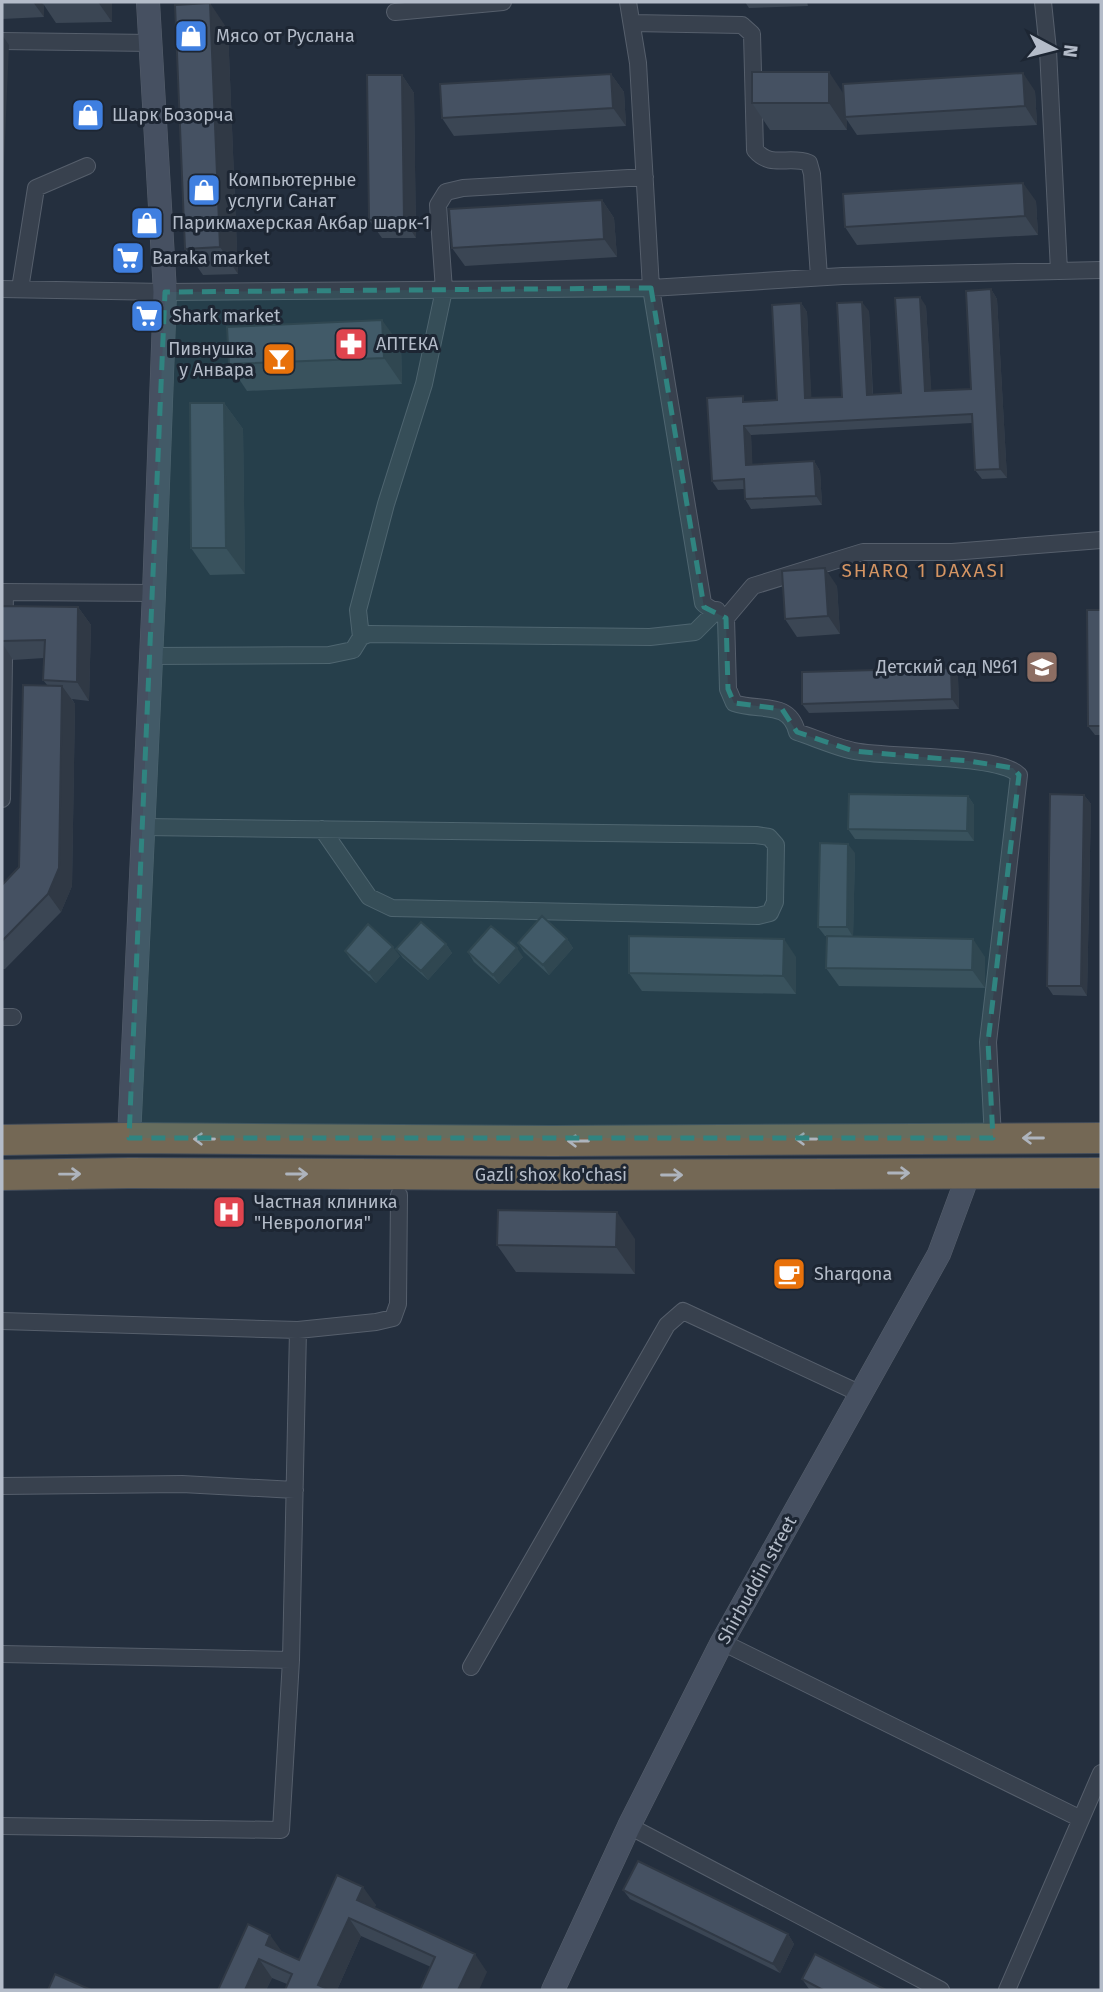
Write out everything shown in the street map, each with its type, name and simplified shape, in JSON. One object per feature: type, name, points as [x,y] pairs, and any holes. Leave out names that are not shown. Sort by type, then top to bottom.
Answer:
[{"type":"highway","name":"Gazli shox ko'chasi","points":[[2,1140],[1101,1138]]},
{"type":"highway","name":"Gazli shox ko'chasi","points":[[2,1175],[1101,1173]]},
{"type":"street","points":[[129,1138],[154,593],[164,292],[148,2]]},
{"type":"street","points":[[395,12],[503,2]]},
{"type":"street","points":[[628,2],[638,63],[651,288],[703,603],[722,614]]},
{"type":"street","points":[[1043,2],[1048,50],[1059,271]]},
{"type":"street","points":[[632,23],[741,26],[752,34],[755,150],[762,158],[771,161],[799,159],[810,163],[819,277]]},
{"type":"street","points":[[2,41],[151,43]]},
{"type":"street","points":[[20,289],[36,188],[88,166]]},
{"type":"street","points":[[361,637],[358,610],[386,504],[424,384],[444,290],[438,205],[446,192],[463,188],[645,177]]},
{"type":"street","points":[[2,289],[164,292],[651,288],[819,277],[1101,270]]},
{"type":"street","points":[[151,656],[329,655],[353,650],[361,637],[369,634],[650,637],[695,632],[722,614],[754,586],[863,552],[952,552],[1101,540]]},
{"type":"street","points":[[2,799],[3,592],[154,593]]},
{"type":"street","points":[[722,614],[728,689],[734,703],[748,708],[782,709],[794,720],[797,732],[853,751],[969,761],[1013,768],[1019,775],[988,1042],[993,1138]]},
{"type":"street","points":[[144,828],[322,829],[769,837],[776,845],[775,902],[770,913],[758,916],[392,908],[369,897],[322,829]]},
{"type":"street","name":"Shirbuddin street","points":[[553,1990],[629,1826],[722,1642],[939,1254],[969,1173]]},
{"type":"street","points":[[2,1321],[298,1330],[393,1318],[398,1304],[399,1195]]},
{"type":"street","points":[[471,1667],[667,1325],[683,1311],[861,1394]]},
{"type":"street","points":[[2,1826],[281,1830],[291,1660],[298,1330]]},
{"type":"street","points":[[2,1486],[182,1485],[295,1490]]},
{"type":"street","points":[[722,1642],[1082,1819]]},
{"type":"street","points":[[2,1654],[291,1660]]},
{"type":"street","points":[[1007,1990],[1101,1773]]},
{"type":"street","points":[[629,1826],[941,1990]]},
{"type":"highlighted area","points":[[651,288],[704,607],[726,618],[728,689],[734,703],[782,709],[797,732],[853,751],[969,761],[1013,768],[1019,775],[988,1042],[993,1138],[129,1138],[165,292]]},
{"type":"building","points":[[210,3],[220,247],[185,249],[175,5]]},
{"type":"building","points":[[752,72],[829,72],[829,103],[752,103]]},
{"type":"building","points":[[1023,73],[1025,106],[845,117],[843,84]]},
{"type":"building","points":[[611,74],[613,108],[442,118],[440,84]]},
{"type":"building","points":[[367,75],[402,75],[404,220],[369,220]]},
{"type":"building","points":[[1023,183],[1025,216],[845,227],[843,194]]},
{"type":"building","points":[[602,200],[604,239],[452,248],[449,209]]},
{"type":"building","points":[[991,289],[1000,469],[975,470],[972,414],[744,426],[746,465],[814,461],[816,496],[745,499],[744,479],[712,481],[707,398],[743,396],[743,402],[777,400],[772,305],[801,303],[805,398],[842,397],[837,303],[862,302],[867,395],[901,393],[895,298],[920,297],[925,391],[971,389],[966,291]]},
{"type":"building","points":[[382,320],[384,358],[229,364],[227,327]]},
{"type":"building","points":[[190,403],[224,403],[226,548],[191,548]]},
{"type":"building","points":[[825,568],[828,616],[785,619],[782,571]]},
{"type":"building","points":[[2,606],[78,607],[77,682],[43,680],[45,640],[2,641]]},
{"type":"building","points":[[1087,610],[1101,610],[1101,726],[1088,726]]},
{"type":"building","points":[[951,668],[952,699],[802,704],[802,672]]},
{"type":"building","points":[[23,685],[62,686],[59,868],[48,894],[2,941],[2,885],[19,867]]},
{"type":"building","points":[[849,794],[968,796],[967,831],[848,829]]},
{"type":"building","points":[[1050,794],[1084,795],[1081,986],[1047,986]]},
{"type":"building","points":[[820,843],[848,844],[847,927],[818,927]]},
{"type":"building","points":[[542,916],[567,939],[543,965],[518,943]]},
{"type":"building","points":[[421,922],[446,944],[421,971],[396,949]]},
{"type":"building","points":[[368,924],[393,947],[369,973],[345,951]]},
{"type":"building","points":[[491,926],[517,948],[493,975],[468,952]]},
{"type":"building","points":[[629,936],[784,939],[783,976],[629,973]]},
{"type":"building","points":[[827,936],[973,939],[972,970],[826,968]]},
{"type":"building","points":[[498,1210],[617,1212],[616,1247],[497,1245]]},
{"type":"building","points":[[638,1861],[788,1934],[773,1964],[623,1890]]},
{"type":"building","points":[[337,1875],[363,1887],[357,1900],[475,1954],[458,1990],[420,1990],[435,1957],[349,1918],[318,1985],[330,1990],[285,1990],[292,1974],[259,1959],[245,1990],[218,1990],[248,1924],[270,1935],[266,1945],[299,1960]]},
{"type":"building","points":[[815,1954],[886,1990],[823,1990],[802,1979]]},
{"type":"building","points":[[55,1974],[91,1990],[48,1990]]},
{"type":"place","name":"Мясо от Руслана","points":[[191,36]]},
{"type":"place","name":"Шарк Бозорча","points":[[88,115]]},
{"type":"place","name":"Компьютерные услуги Санат","points":[[204,190]]},
{"type":"place","name":"Парикмахерская Акбар шарк-1","points":[[147,223]]},
{"type":"place","name":"Baraka market","points":[[128,258]]},
{"type":"place","name":"Shark market","points":[[147,316]]},
{"type":"place","name":"АПТЕКА","points":[[351,344]]},
{"type":"place","name":"Пивнушка у Анвара","points":[[279,359]]},
{"type":"place","name":"Детский сад №61","points":[[1042,667]]},
{"type":"place","name":"Частная клиника \"Неврология\"","points":[[229,1212]]},
{"type":"place","name":"Sharqona","points":[[789,1274]]},
{"type":"district","name":"SHARQ 1 DAXASI","points":[[924,570]]}]
